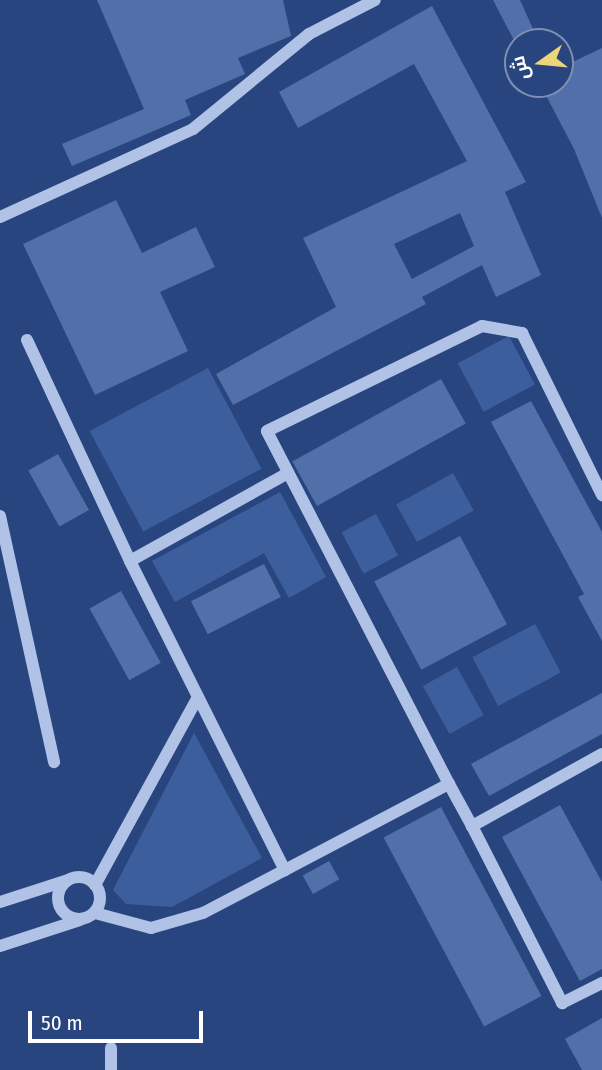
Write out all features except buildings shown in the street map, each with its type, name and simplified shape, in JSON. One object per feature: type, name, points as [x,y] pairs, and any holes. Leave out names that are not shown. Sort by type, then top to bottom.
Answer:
[{"type":"street","points":[[0,217],[193,130],[309,34],[375,0]]},
{"type":"street","points":[[602,495],[522,333],[482,326],[267,431],[562,1003],[602,983]]},
{"type":"street","points":[[27,340],[130,561],[285,870]]},
{"type":"street","points":[[130,561],[288,473]]},
{"type":"street","points":[[0,516],[54,762]]},
{"type":"street","points":[[0,946],[94,913],[100,899],[95,885],[198,697]]},
{"type":"street","points":[[472,826],[602,754]]},
{"type":"street","points":[[94,913],[151,928],[203,913],[449,783]]},
{"type":"street","points":[[0,902],[72,878],[95,885]]},
{"type":"street","points":[[72,878],[61,888],[59,904],[68,916],[82,919]]},
{"type":"street","points":[[111,1048],[111,1070]]},
{"type":"shaded area","points":[[509,336],[535,385],[484,412],[458,363]]},
{"type":"shaded area","points":[[208,368],[262,469],[143,532],[90,431]]},
{"type":"shaded area","points":[[453,473],[474,511],[417,542],[396,505]]},
{"type":"shaded area","points":[[280,492],[326,577],[289,598],[264,553],[175,602],[152,561]]},
{"type":"shaded area","points":[[376,514],[398,555],[364,574],[342,532]]},
{"type":"shaded area","points":[[535,624],[561,673],[498,706],[472,657]]},
{"type":"shaded area","points":[[457,667],[484,715],[450,734],[423,686]]},
{"type":"shaded area","points":[[194,733],[262,858],[172,907],[126,904],[113,890]]}]
